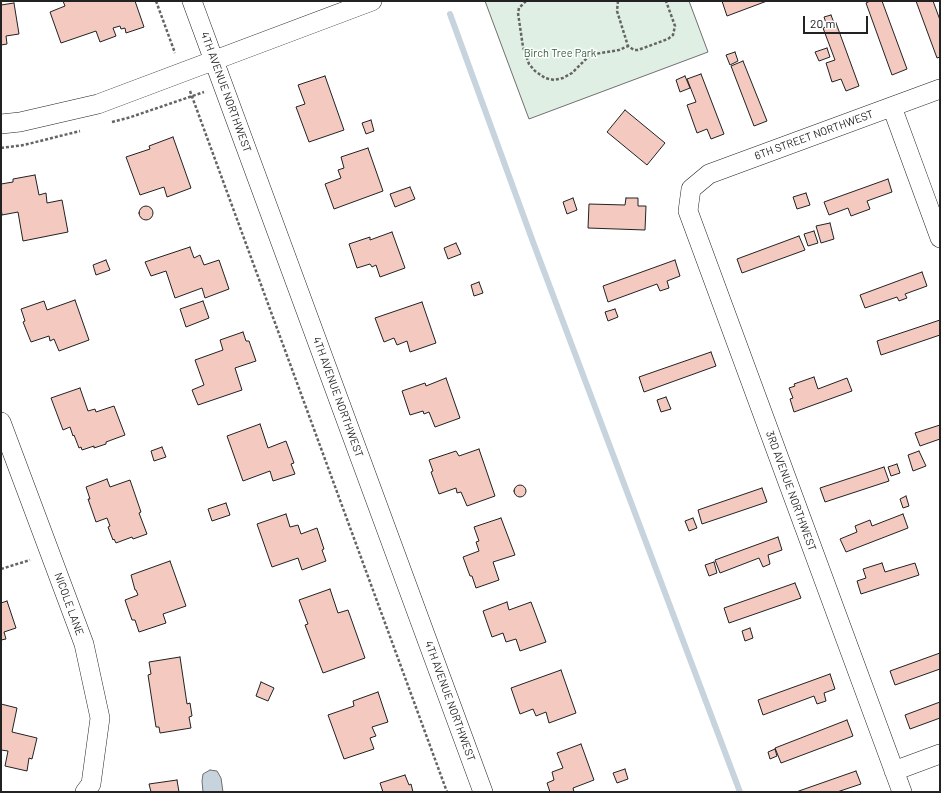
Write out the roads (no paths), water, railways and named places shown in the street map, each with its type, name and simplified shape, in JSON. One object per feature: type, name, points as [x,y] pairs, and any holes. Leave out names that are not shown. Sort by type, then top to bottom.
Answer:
[{"type":"street","name":"4TH AVENUE NORTHWEST","points":[[192,1],[483,792]]},
{"type":"street","points":[[1,124],[20,122],[98,104],[372,1]]},
{"type":"street","name":"6TH STREET NORTHWEST","points":[[691,189],[709,174],[940,89]]},
{"type":"street","points":[[892,106],[940,238]]},
{"type":"street","name":"3RD AVENUE NORTHWEST","points":[[691,189],[688,210],[902,792]]},
{"type":"street","name":"NICOLE LANE","points":[[1,422],[84,644],[100,718],[91,784],[85,792]]},
{"type":"street","points":[[894,771],[940,754]]},
{"type":"waterway","points":[[450,14],[533,242],[740,792]]},
{"type":"park label","name":"Birch Tree Park","points":[[560,53]]}]
